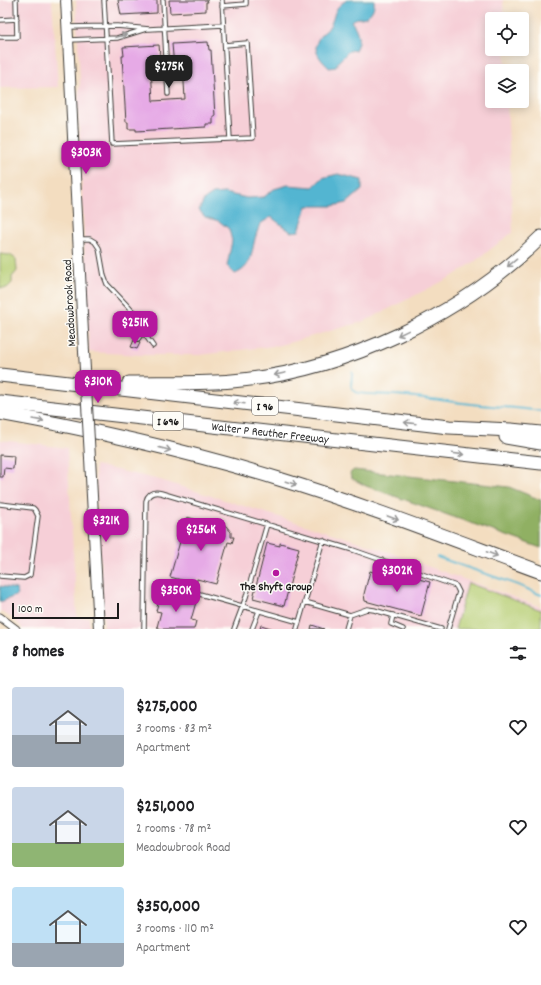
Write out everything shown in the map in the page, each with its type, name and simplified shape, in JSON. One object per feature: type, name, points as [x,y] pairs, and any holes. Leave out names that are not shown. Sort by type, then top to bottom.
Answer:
[{"type":"highway","points":[[82,384],[197,383],[233,381],[277,374],[317,365],[354,353],[392,338],[431,319],[468,296],[497,275],[526,252],[541,237]]},
{"type":"highway","name":"I 96","points":[[0,375],[449,427],[541,433]]},
{"type":"highway","name":"Walter P Reuther Freeway","points":[[0,402],[541,463]]},
{"type":"highway","points":[[0,413],[120,437],[279,479],[342,500],[541,572]]},
{"type":"highway","points":[[449,427],[541,443]]},
{"type":"street","name":"Meadowbrook Road","points":[[66,0],[100,629]]},
{"type":"street","points":[[0,617],[16,629]]},
{"type":"lane","points":[[0,37],[17,37],[16,0]]},
{"type":"lane","points":[[104,0],[112,144],[253,138],[247,44],[224,44]]},
{"type":"lane","points":[[163,0],[168,94]]},
{"type":"lane","points":[[222,0],[230,139]]},
{"type":"lane","points":[[222,6],[246,4],[246,0]]},
{"type":"lane","points":[[0,20],[17,19]]},
{"type":"lane","points":[[68,27],[117,26],[149,29],[224,25]]},
{"type":"lane","points":[[68,40],[118,38],[149,29]]},
{"type":"lane","points":[[78,239],[90,239],[95,242],[99,248],[107,284],[137,316],[143,326],[143,332],[138,339]]},
{"type":"lane","points":[[143,332],[153,346]]},
{"type":"lane","points":[[144,629],[146,501],[150,494],[155,492],[323,540],[458,587],[459,592],[448,629]]},
{"type":"lane","points":[[0,504],[33,508],[36,510],[38,516],[30,575],[24,578],[0,576]]},
{"type":"lane","points":[[234,629],[267,524]]},
{"type":"lane","points":[[297,629],[323,540]]},
{"type":"lane","points":[[182,589],[299,622]]},
{"type":"lane","points":[[305,602],[350,615],[367,609],[441,629]]},
{"type":"lane","points":[[252,629],[259,611]]},
{"type":"lane","points":[[346,629],[350,615]]},
{"type":"lane","points":[[393,615],[391,624],[403,629]]},
{"type":"shaded area","points":[[0,0],[52,0],[58,87],[0,88]]},
{"type":"shaded area","points":[[76,0],[503,0],[504,12],[485,12],[485,56],[505,56],[506,64],[485,64],[485,108],[507,108],[513,232],[474,262],[451,277],[365,321],[281,345],[200,355],[142,355],[89,352],[78,102],[80,82]]},
{"type":"shaded area","points":[[0,440],[67,448],[77,618],[89,617],[89,629],[23,629],[14,619],[0,611]]},
{"type":"shaded area","points":[[95,465],[160,480],[363,543],[541,607],[541,629],[104,629]]},
{"type":"green space","points":[[0,254],[10,255],[16,259],[17,271],[12,277],[12,283],[7,288],[0,288]]},
{"type":"green space","points":[[354,470],[509,487],[541,500],[541,548],[366,486],[351,478],[350,473]]},
{"type":"green space","points":[[468,583],[541,610],[541,629],[455,629]]},
{"type":"water","points":[[347,0],[374,0],[374,5],[371,12],[367,16],[351,21],[358,35],[358,43],[355,50],[349,51],[338,62],[336,67],[329,68],[319,56],[316,44],[318,39],[327,30],[331,23],[336,9]]},
{"type":"water","points":[[338,174],[362,180],[362,190],[347,203],[332,206],[307,206],[299,231],[291,232],[271,217],[260,224],[251,257],[244,269],[235,274],[227,266],[232,241],[229,229],[219,221],[205,217],[199,210],[204,200],[213,194],[224,193],[247,198],[264,197],[274,189],[288,185],[313,187],[322,178]]},
{"type":"water","points":[[0,586],[16,589],[18,595],[0,602]]},
{"type":"building","points":[[118,0],[157,0],[157,13],[121,15]]},
{"type":"building","points":[[169,0],[207,0],[208,2],[206,2],[206,11],[170,13]]},
{"type":"building","points":[[208,42],[209,50],[211,50],[215,116],[213,116],[213,124],[206,124],[206,127],[136,131],[136,129],[128,129],[128,122],[126,122],[122,56],[124,56],[123,47],[159,45],[161,67],[151,68],[153,101],[185,99],[183,66],[174,67],[172,44]]},
{"type":"building","points":[[134,340],[140,343],[137,349],[131,347]]},
{"type":"building","points":[[0,455],[14,456],[13,469],[4,468],[3,477],[0,477]]},
{"type":"building","points":[[187,517],[226,526],[231,532],[231,537],[234,537],[232,543],[228,542],[216,584],[197,579],[196,584],[170,577]]},
{"type":"building","name":"The Shyft Group","points":[[267,543],[280,546],[280,543],[299,548],[284,606],[253,598]]},
{"type":"building","points":[[370,571],[395,578],[395,576],[411,580],[411,577],[430,582],[421,616],[365,601],[364,594]]},
{"type":"building","points":[[161,593],[196,602],[191,620],[196,621],[194,629],[161,629],[157,627],[161,612],[156,611]]},
{"type":"building","points":[[261,625],[274,629],[260,629]]},
{"type":"building","points":[[312,625],[324,629],[311,629]]},
{"type":"waterway","points":[[352,372],[352,388],[358,393],[405,396],[541,411]]},
{"type":"waterway","points":[[437,557],[518,585],[541,595]]},
{"type":"place","name":"The Shyft Group","points":[[276,573]]}]
